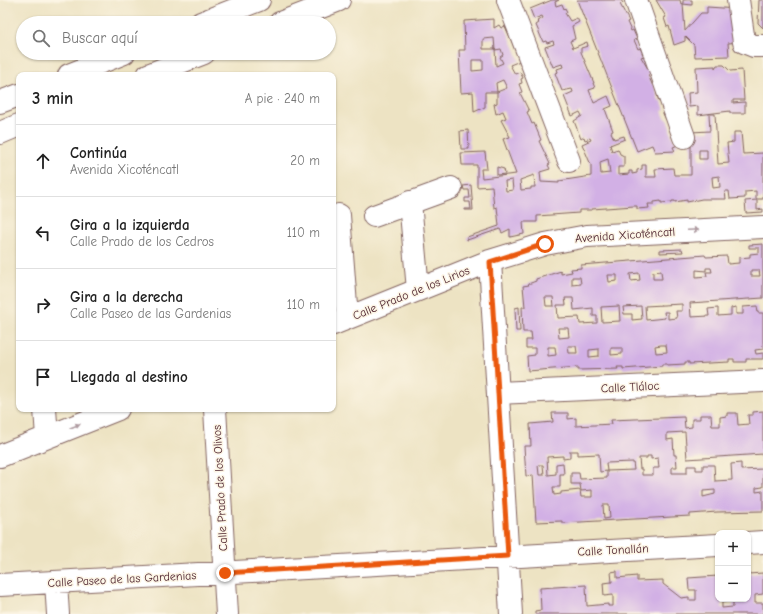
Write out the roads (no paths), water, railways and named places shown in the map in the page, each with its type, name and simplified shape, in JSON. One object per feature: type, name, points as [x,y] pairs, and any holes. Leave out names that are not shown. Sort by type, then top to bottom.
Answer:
[{"type":"street","points":[[218,16],[259,0]]},
{"type":"street","points":[[298,16],[339,0]]},
{"type":"street","points":[[508,0],[569,161]]},
{"type":"street","points":[[636,0],[684,136]]},
{"type":"street","points":[[738,0],[744,42],[754,46],[763,46]]},
{"type":"street","points":[[76,72],[106,60]]},
{"type":"street","points":[[157,72],[194,60]]},
{"type":"street","points":[[0,102],[16,95]]},
{"type":"street","points":[[0,133],[16,126]]},
{"type":"street","points":[[374,216],[451,188]]},
{"type":"street","points":[[410,202],[418,290]]},
{"type":"street","points":[[338,216],[340,321]]},
{"type":"street","name":"Avenida Xicoténcatl","points":[[490,262],[545,244],[587,236],[763,226]]},
{"type":"street","points":[[490,262],[511,614]]},
{"type":"street","name":"Calle Prado de los Lirios","points":[[340,321],[490,262]]},
{"type":"street","name":"Calle Tláloc","points":[[498,393],[763,381]]},
{"type":"street","points":[[45,412],[47,437]]},
{"type":"street","points":[[0,456],[110,412]]},
{"type":"street","name":"Calle Prado de los Olivos","points":[[215,412],[227,614]]},
{"type":"street","points":[[751,543],[763,542]]},
{"type":"street","name":"Calle Tonallán","points":[[508,556],[715,545]]},
{"type":"street","name":"Calle Paseo de las Gardenias","points":[[0,585],[508,556]]},
{"type":"street","points":[[56,582],[58,614]]}]
